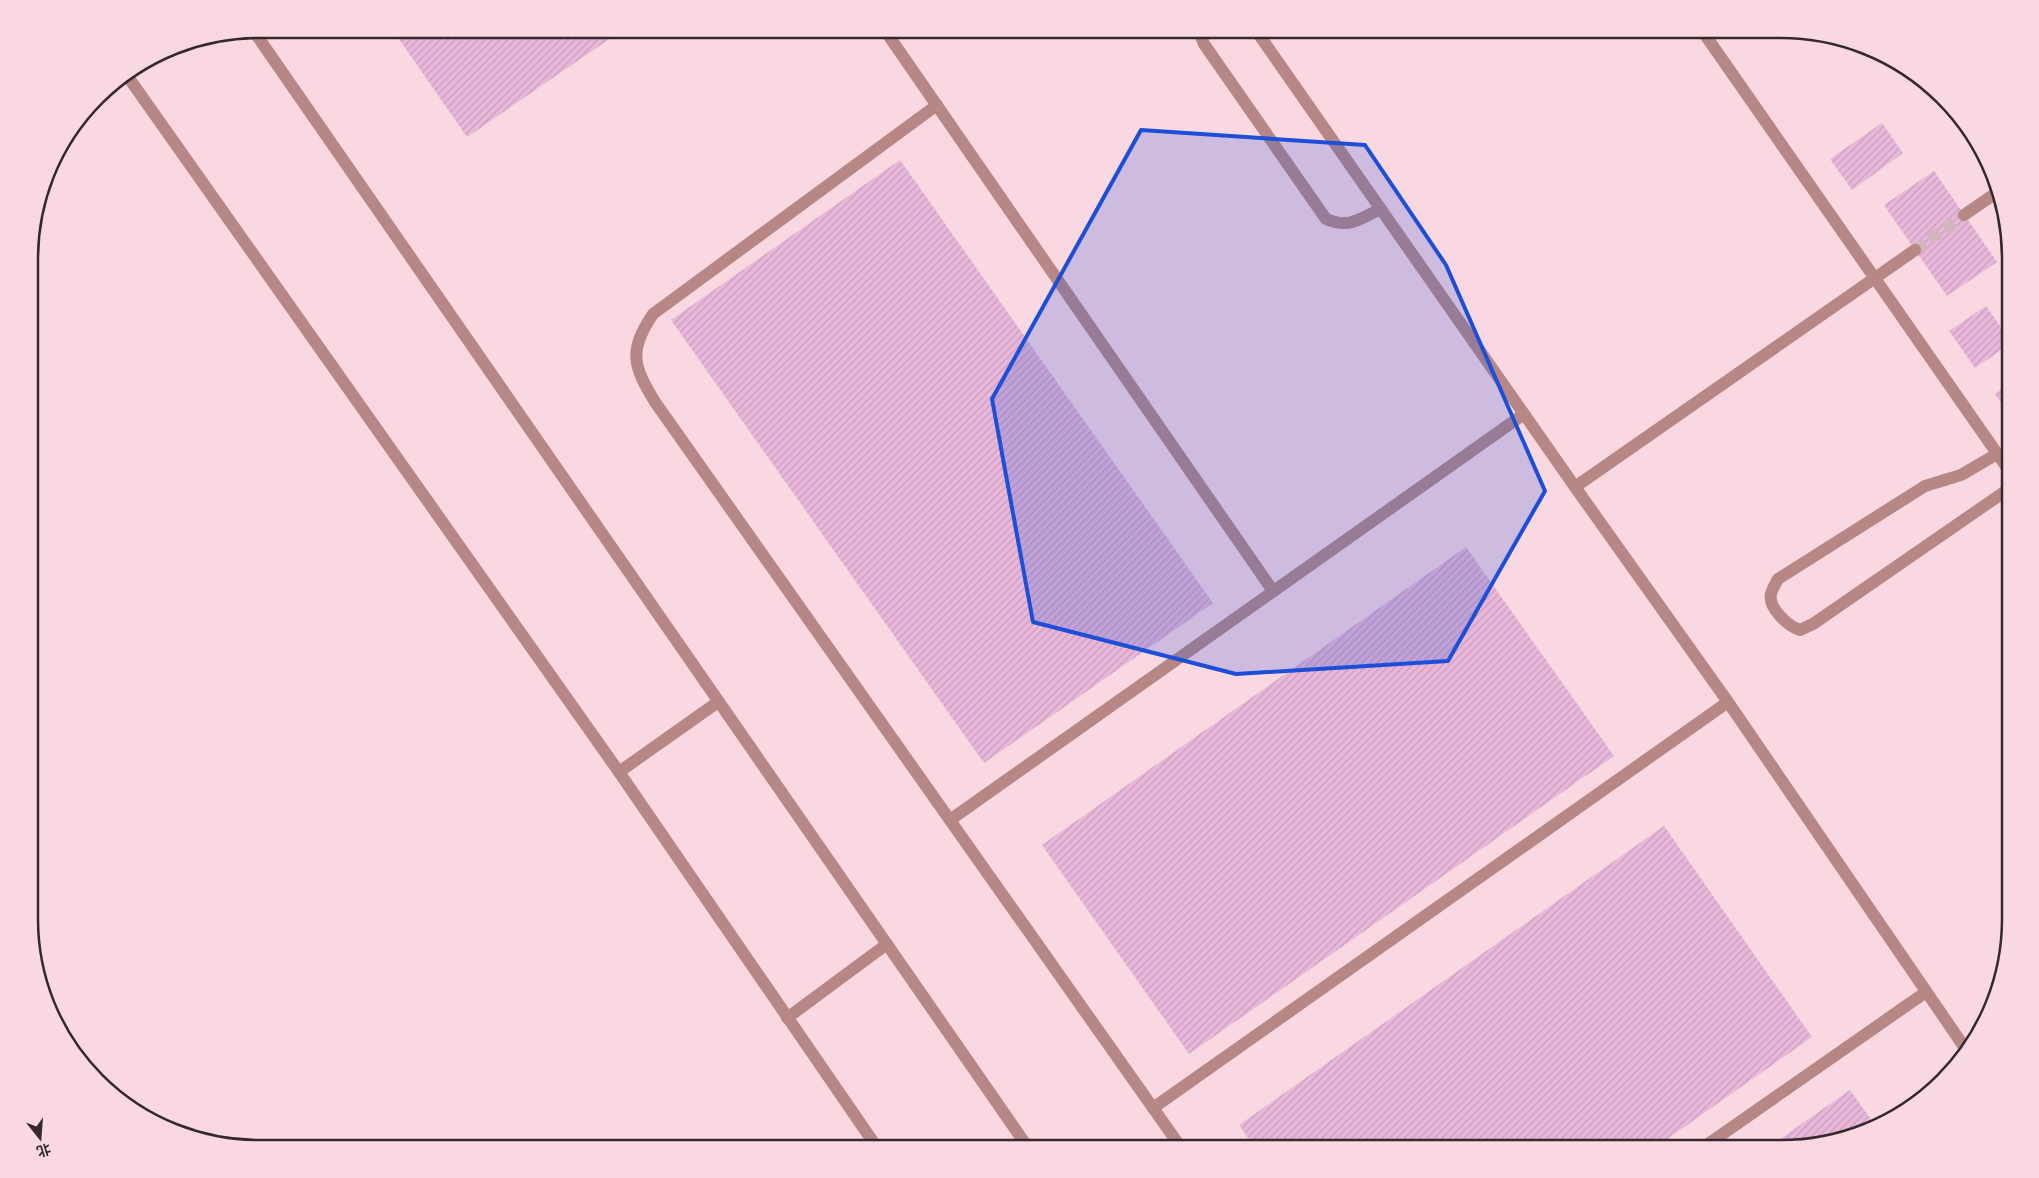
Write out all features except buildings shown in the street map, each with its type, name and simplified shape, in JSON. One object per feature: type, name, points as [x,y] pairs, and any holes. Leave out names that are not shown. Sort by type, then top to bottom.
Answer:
[{"type":"lane","points":[[259,38],[1023,1140]]},
{"type":"lane","points":[[890,38],[1273,591]]},
{"type":"lane","points":[[1202,38],[1326,219],[1339,224],[1352,223],[1381,209]]},
{"type":"lane","points":[[1261,38],[1575,487],[1728,702],[1962,1044]]},
{"type":"lane","points":[[1707,38],[2002,461]]},
{"type":"lane","points":[[130,79],[619,772],[872,1140]]},
{"type":"lane","points":[[937,105],[653,314],[642,330],[635,354],[640,378],[655,402],[1176,1140]]},
{"type":"lane","points":[[1964,215],[1993,196]]},
{"type":"lane","points":[[1575,487],[1915,250]]},
{"type":"lane","points":[[950,820],[1524,414]]},
{"type":"lane","points":[[1997,454],[1961,475],[1925,486],[1778,579],[1771,593],[1771,601],[1782,618],[1790,626],[1800,630],[1813,624],[2002,494]]},
{"type":"lane","points":[[619,772],[718,702]]},
{"type":"lane","points":[[1153,1108],[1728,702]]},
{"type":"lane","points":[[787,1018],[887,944]]},
{"type":"lane","points":[[1714,1140],[1926,992]]},
{"type":"highlighted area","points":[[1141,130],[1365,145],[1446,265],[1545,491],[1448,661],[1236,674],[1033,622],[992,399]]},
{"type":"tunnel","points":[[1915,250],[1964,215]]}]
